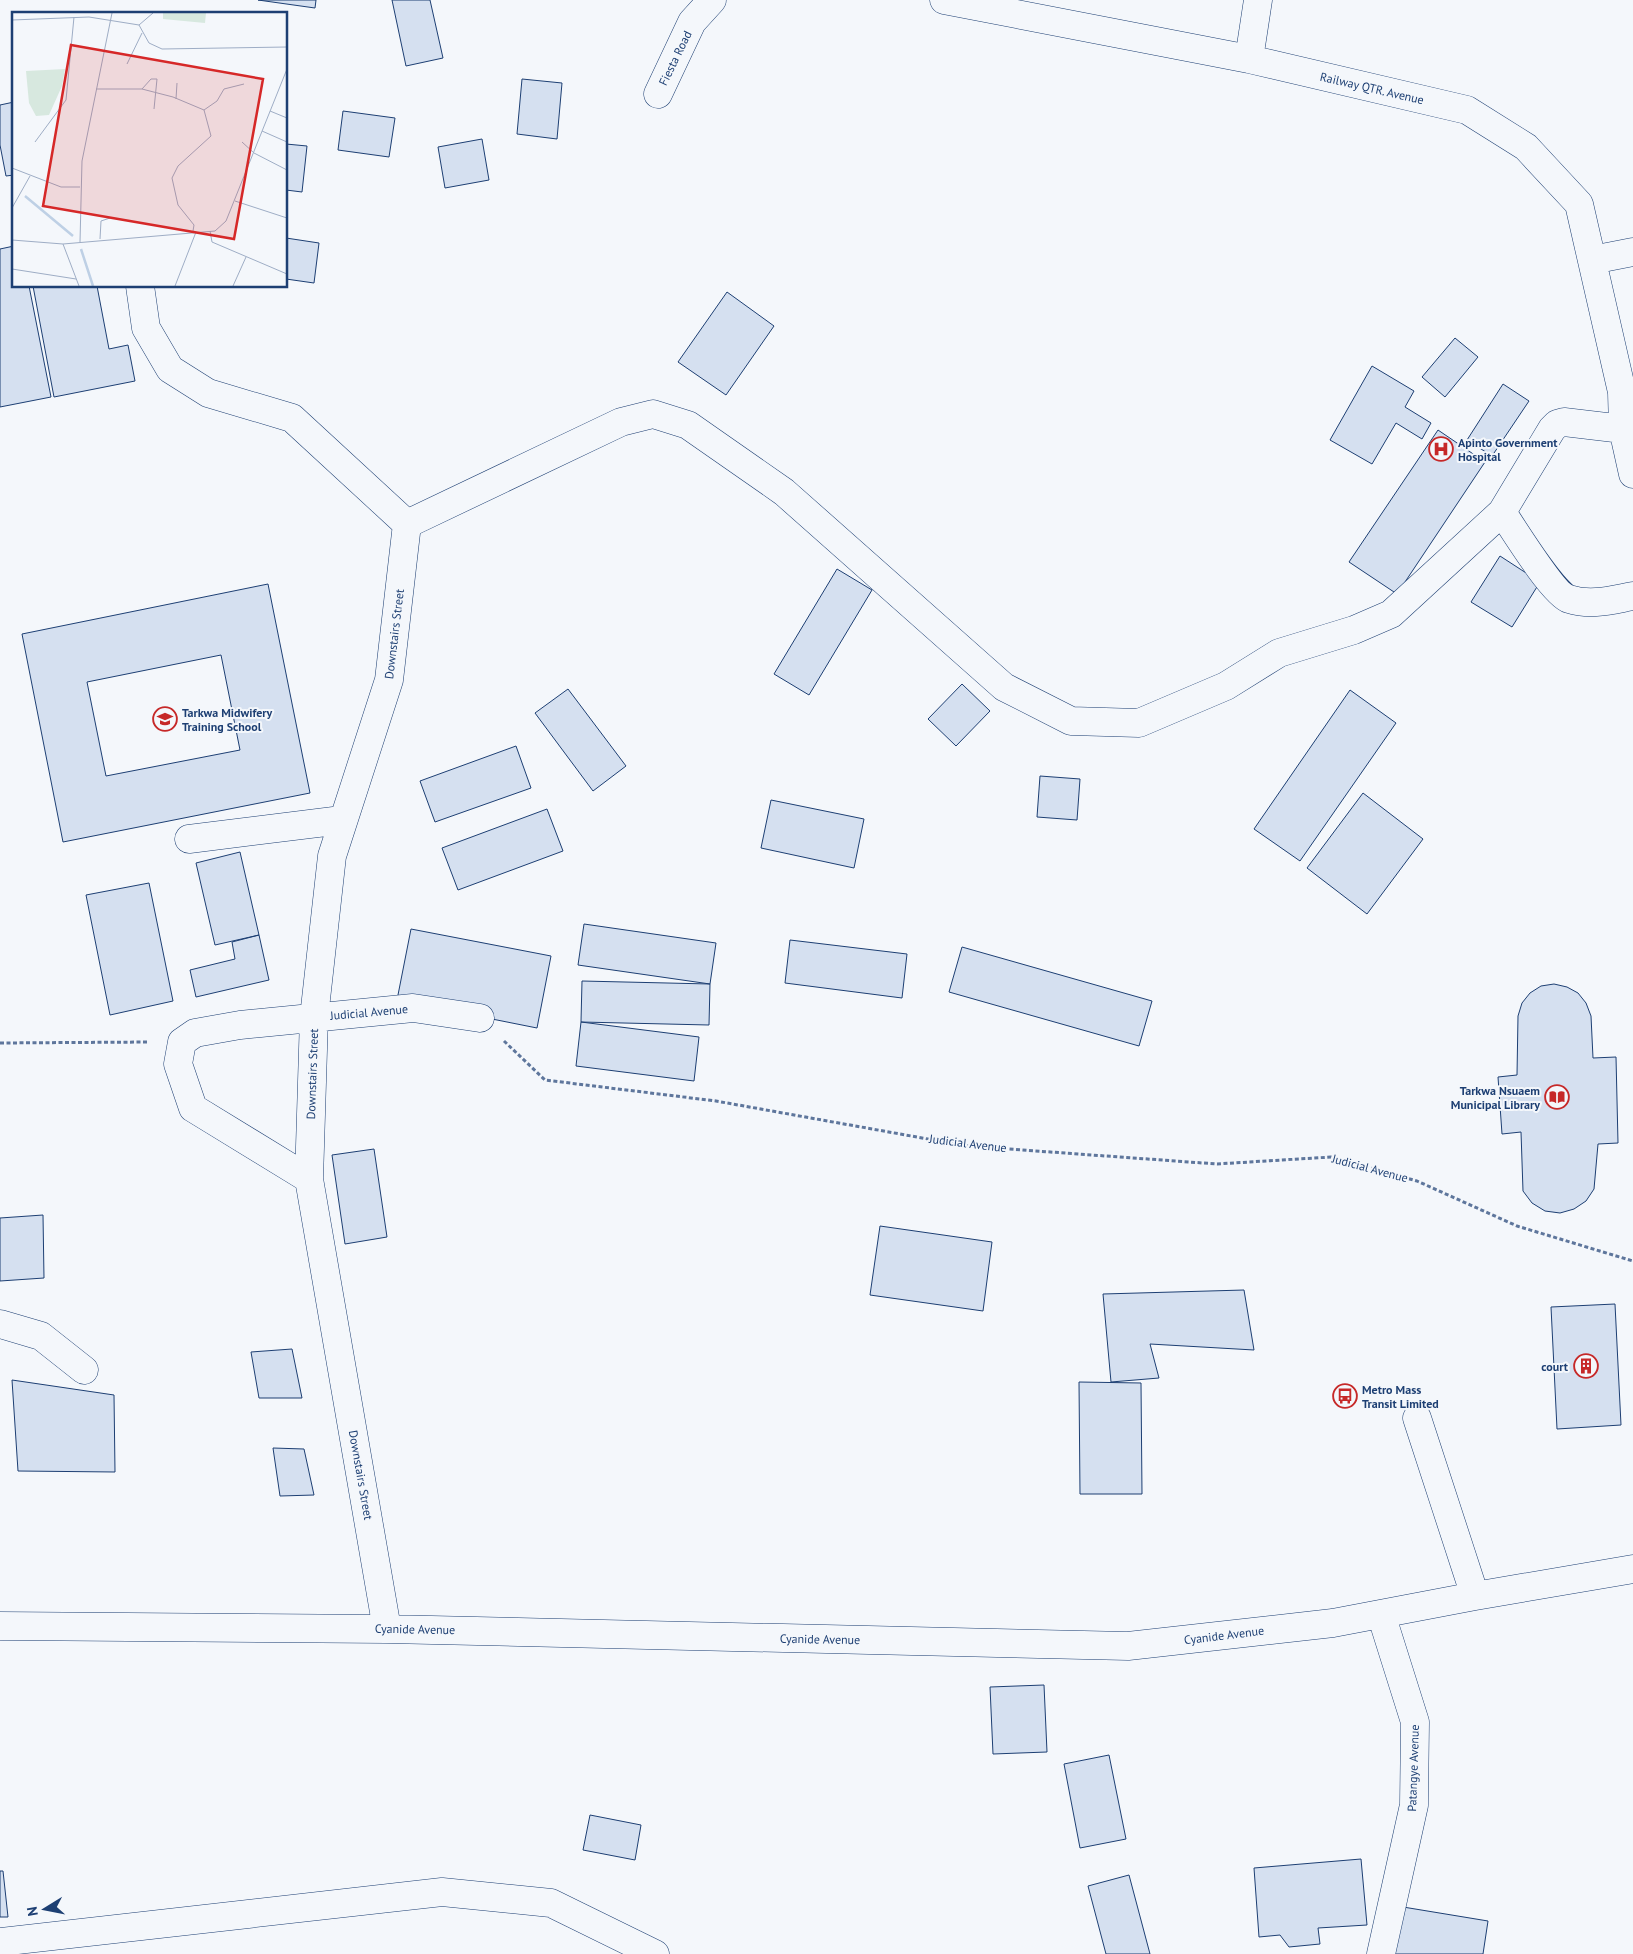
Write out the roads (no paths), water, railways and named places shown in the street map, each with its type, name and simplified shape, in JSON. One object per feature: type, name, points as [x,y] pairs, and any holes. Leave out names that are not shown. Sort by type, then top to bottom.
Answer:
[{"type":"street","name":"Fiesta Road","points":[[658,94],[692,22],[712,0]]},
{"type":"street","name":"Railway QTR. Avenue","points":[[944,0],[1249,59],[1467,110],[1526,146],[1579,204],[1627,393],[1623,429],[1633,474]]},
{"type":"street","points":[[1249,59],[1258,0]]},
{"type":"street","points":[[1592,260],[1633,252]]},
{"type":"street","points":[[140,288],[146,328],[170,369],[208,393],[292,418],[407,524],[621,422],[653,414],[688,425],[784,492],[1004,687],[1071,720],[1139,723],[1226,686],[1279,653],[1354,630],[1391,614],[1502,512],[1552,429],[1558,424],[1564,422],[1623,429]]},
{"type":"street","points":[[1502,512],[1547,578],[1567,599],[1595,603],[1633,596]]},
{"type":"street","name":"Downstairs Street","points":[[388,1629],[309,1178],[314,1017],[332,856],[342,820],[389,680],[407,524]]},
{"type":"street","points":[[189,839],[342,820]]},
{"type":"street","name":"Judicial Avenue","points":[[309,1178],[194,1108],[178,1064],[182,1042],[195,1034],[240,1025],[413,1008],[480,1018]]},
{"type":"street","points":[[0,1324],[41,1336],[84,1370]]},
{"type":"street","points":[[1417,1418],[1475,1596]]},
{"type":"street","name":"Cyanide Avenue","points":[[0,1626],[388,1629],[1128,1646],[1333,1623],[1633,1569]]},
{"type":"street","name":"Patangye Avenue","points":[[1381,1614],[1415,1722],[1414,1805],[1381,1954]]},
{"type":"street","points":[[7,1941],[442,1892],[551,1903],[655,1954]]},
{"type":"street","points":[[7,1941],[45,1954]]},
{"type":"place","name":"Apinto Government Hospital","points":[[1441,449]]},
{"type":"place","name":"Tarkwa Midwifery Training School","points":[[165,719]]},
{"type":"place","name":"Tarkwa Nsuaem Municipal Library","points":[[1557,1097]]},
{"type":"place","name":"court","points":[[1586,1366]]},
{"type":"place","name":"Metro Mass Transit Limited","points":[[1345,1396]]}]
